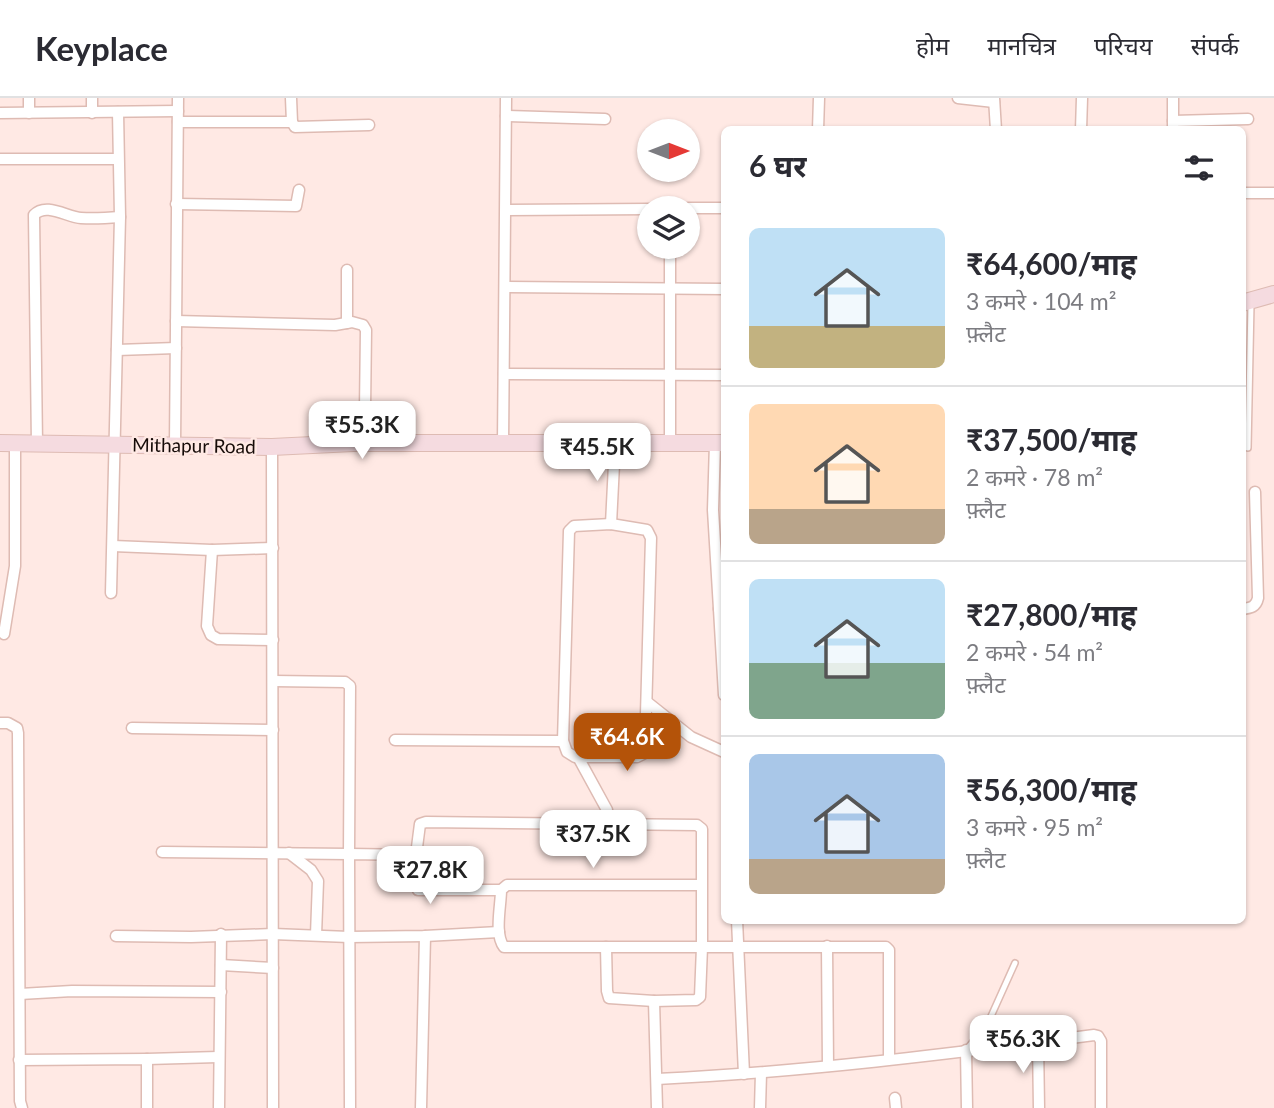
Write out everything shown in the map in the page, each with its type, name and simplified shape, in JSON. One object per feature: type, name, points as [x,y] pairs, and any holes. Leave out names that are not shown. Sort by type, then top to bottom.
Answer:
[{"type":"street","points":[[29,98],[29,113]]},
{"type":"street","points":[[92,98],[92,113]]},
{"type":"street","points":[[175,445],[178,98]]},
{"type":"street","points":[[291,98],[292,122]]},
{"type":"street","points":[[503,444],[506,98]]},
{"type":"street","points":[[818,126],[819,98]]},
{"type":"street","points":[[958,98],[994,100],[996,126]]},
{"type":"street","points":[[1081,126],[1082,98]]},
{"type":"street","points":[[1173,98],[1173,125],[1248,119]]},
{"type":"street","points":[[0,113],[118,113],[292,122],[297,127],[369,125]]},
{"type":"street","points":[[111,593],[120,217],[118,113]]},
{"type":"street","points":[[506,116],[605,119]]},
{"type":"street","points":[[0,159],[118,159]]},
{"type":"street","points":[[176,204],[296,206],[299,190]]},
{"type":"street","points":[[1246,193],[1274,193]]},
{"type":"street","points":[[700,208],[721,208]]},
{"type":"street","points":[[506,210],[637,209]]},
{"type":"street","points":[[37,443],[34,215],[43,210],[80,218],[120,217]]},
{"type":"street","points":[[670,259],[670,443]]},
{"type":"street","points":[[347,270],[347,323]]},
{"type":"street","points":[[505,287],[721,289]]},
{"type":"street","points":[[1247,302],[1274,294]]},
{"type":"street","points":[[176,321],[362,324],[366,330],[365,409],[353,443]]},
{"type":"street","points":[[117,350],[176,348]]},
{"type":"street","points":[[504,374],[721,376]]},
{"type":"street","points":[[4,635],[15,576],[7,443]]},
{"type":"street","name":"Mithapur Road","points":[[7,443],[272,447],[353,443],[720,443]]},
{"type":"street","points":[[720,443],[713,510],[721,598]]},
{"type":"street","points":[[611,524],[615,444]]},
{"type":"street","points":[[272,447],[273,1108]]},
{"type":"street","points":[[1246,608],[1254,606],[1258,598],[1255,492]]},
{"type":"street","points":[[1246,517],[1255,517]]},
{"type":"street","points":[[611,524],[642,528],[651,533],[647,702],[646,743],[641,755],[569,755],[563,741],[569,531],[574,526],[611,524]]},
{"type":"street","points":[[113,546],[212,550],[273,548]]},
{"type":"street","points":[[212,550],[207,626],[211,635],[218,639],[273,640]]},
{"type":"street","points":[[274,681],[345,682],[351,686],[350,1108]]},
{"type":"street","points":[[647,702],[691,737],[721,751]]},
{"type":"street","points":[[0,723],[12,724],[18,733],[19,1060],[22,1108]]},
{"type":"street","points":[[132,728],[273,730]]},
{"type":"street","points":[[395,740],[563,741]]},
{"type":"street","points":[[578,757],[607,810],[608,824]]},
{"type":"street","points":[[606,947],[609,998],[654,1001],[699,999],[702,947],[702,885],[700,826],[426,822],[419,826],[416,855],[418,890],[501,890],[507,885],[702,885]]},
{"type":"street","points":[[162,852],[416,855]]},
{"type":"street","points":[[289,853],[311,870],[317,881],[316,934]]},
{"type":"street","points":[[501,890],[499,932],[504,947],[883,946],[889,950],[889,1059]]},
{"type":"street","points":[[737,924],[744,1074]]},
{"type":"street","points":[[116,936],[191,937],[273,933],[349,937],[499,932]]},
{"type":"street","points":[[219,1108],[221,934]]},
{"type":"street","points":[[421,1108],[425,936]]},
{"type":"street","points":[[827,946],[828,1066]]},
{"type":"street","points":[[221,965],[273,968]]},
{"type":"street","points":[[20,994],[72,991],[222,992]]},
{"type":"street","points":[[654,1001],[657,1108]]},
{"type":"street","points":[[657,1079],[761,1073],[1094,1035],[1101,1041],[1101,1108]]},
{"type":"street","points":[[1038,1042],[1039,1108]]},
{"type":"street","points":[[966,1050],[967,1108]]},
{"type":"street","points":[[19,1060],[218,1057]]},
{"type":"street","points":[[147,1059],[147,1108]]},
{"type":"street","points":[[760,1108],[761,1073]]},
{"type":"lane","points":[[1247,302],[1248,448]]},
{"type":"lane","points":[[966,1050],[988,1023],[1015,963]]}]
